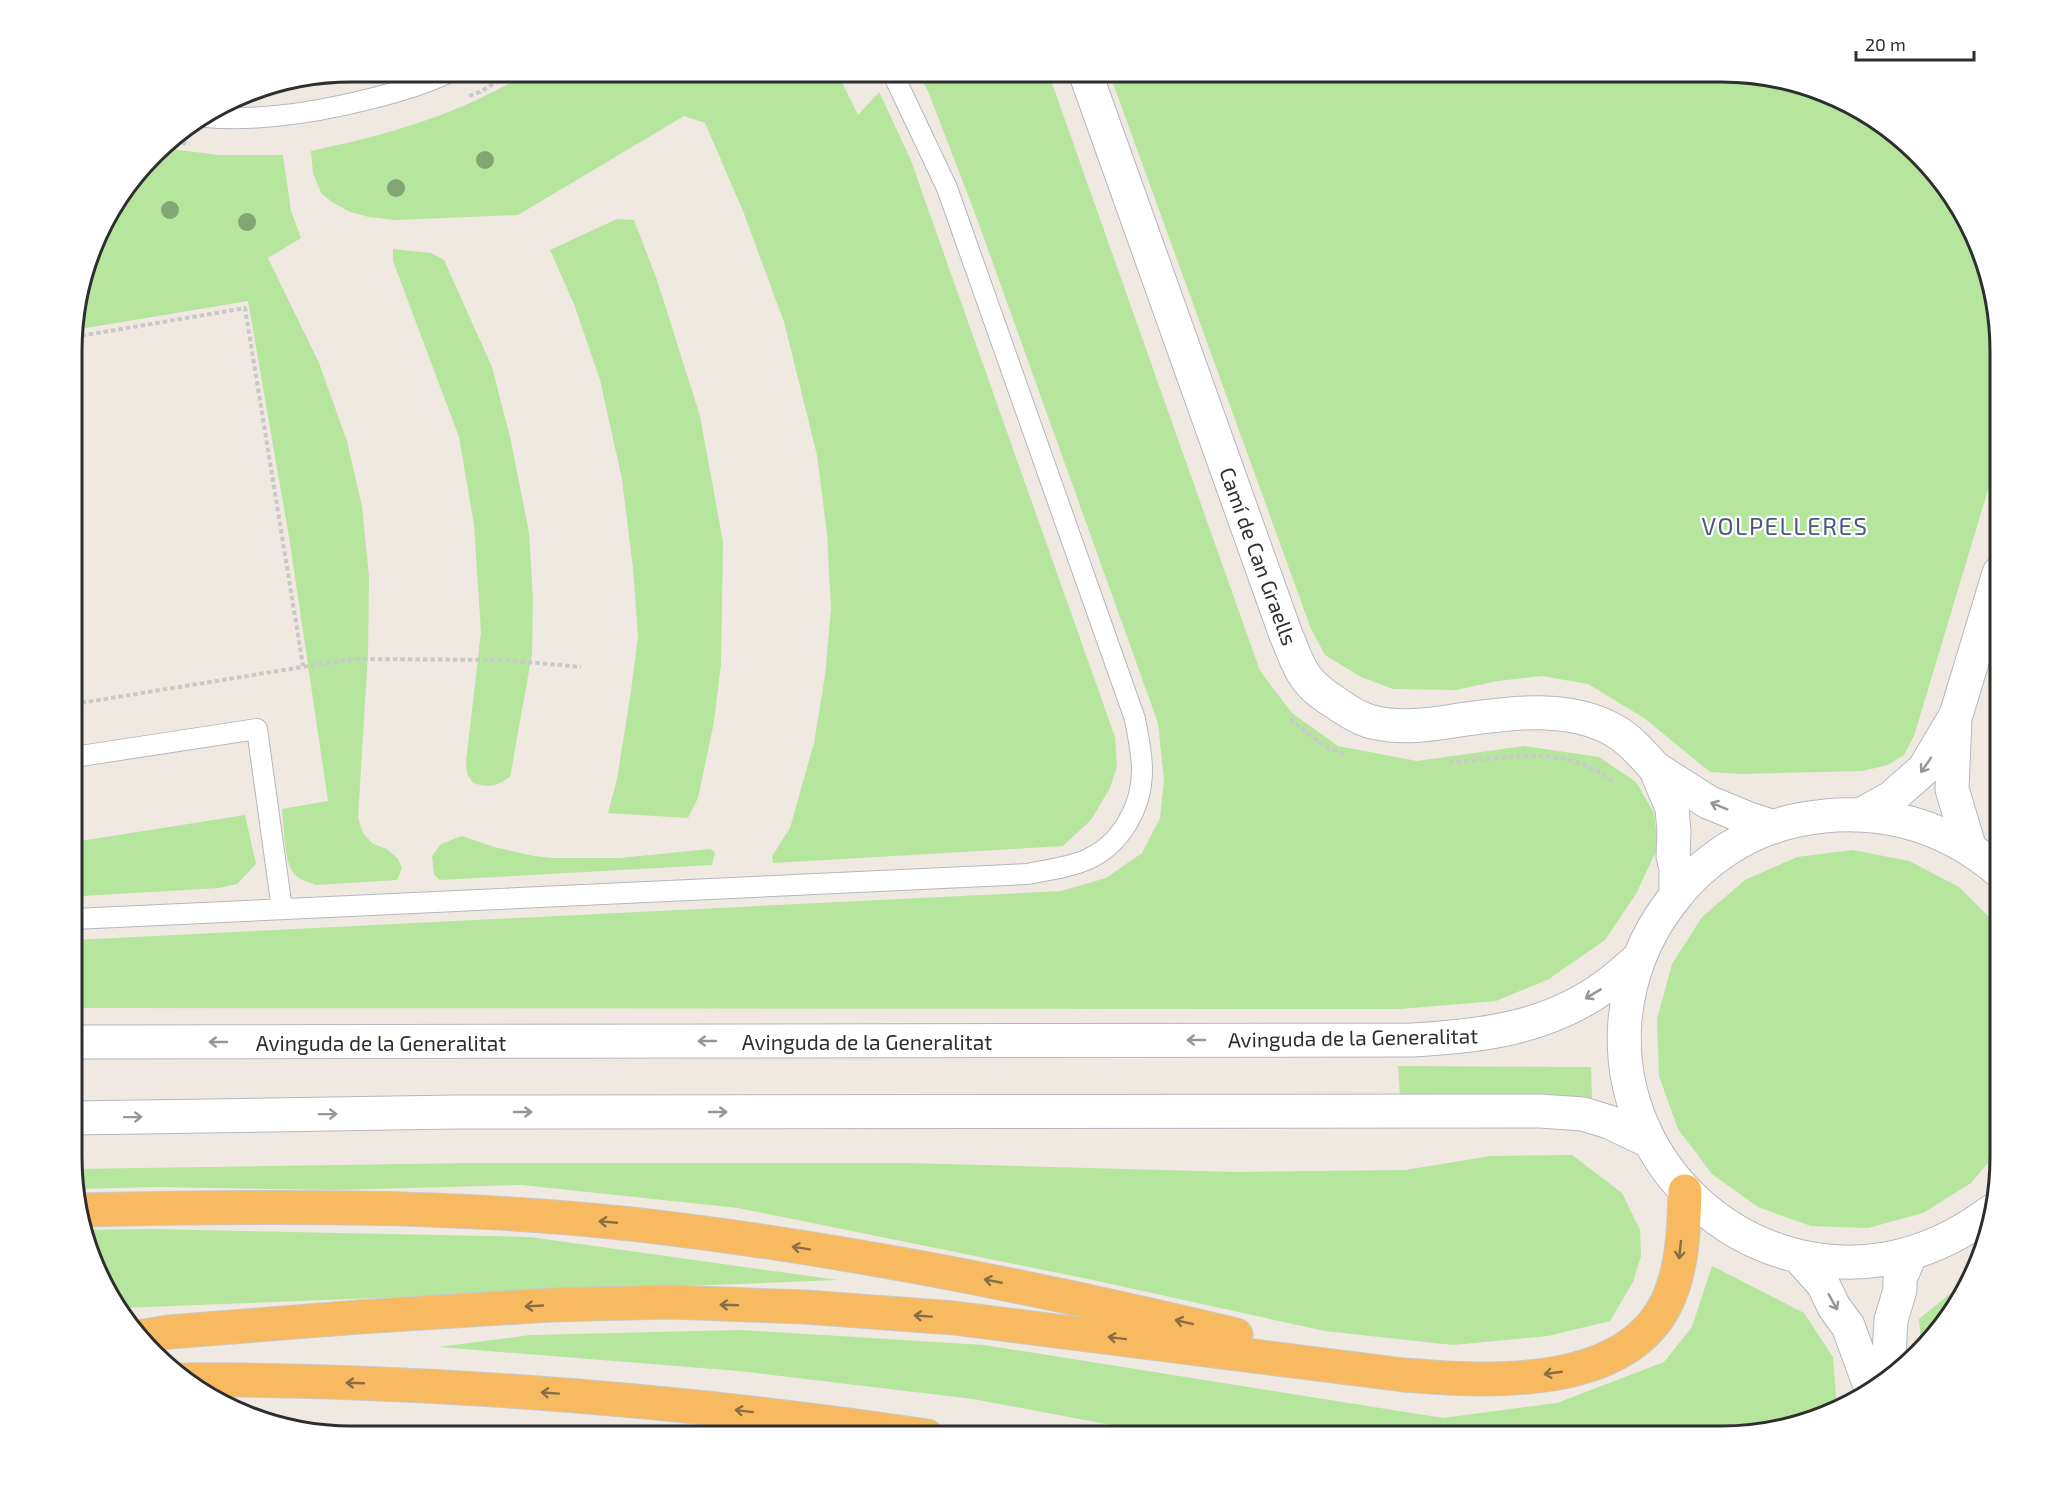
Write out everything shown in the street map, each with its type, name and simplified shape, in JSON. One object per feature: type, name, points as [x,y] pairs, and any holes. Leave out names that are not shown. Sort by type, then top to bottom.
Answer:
[{"type":"highway","points":[[150,1335],[359,1317],[551,1305],[669,1302],[805,1307],[954,1318],[1404,1375],[1455,1379],[1526,1376],[1576,1370],[1616,1355],[1639,1338],[1654,1322],[1670,1298],[1678,1274],[1685,1191]]},
{"type":"highway","points":[[88,1210],[207,1207],[370,1209],[505,1214],[630,1224],[931,1268],[1100,1302],[1404,1375]]},
{"type":"highway","points":[[202,1380],[458,1387],[584,1395],[760,1413],[854,1426]]},
{"type":"street","name":"Camí de Can Graells","points":[[1089,82],[1286,635],[1304,676],[1323,695],[1371,722],[1400,726],[1434,724],[1502,714],[1567,715],[1616,731],[1638,749],[1655,768]]},
{"type":"street","points":[[1862,814],[1891,798],[1924,770],[1956,714],[1990,603]]},
{"type":"street","points":[[1956,714],[1952,789],[1970,849]]},
{"type":"street","points":[[1655,768],[1708,802],[1774,827]]},
{"type":"street","points":[[1655,768],[1672,808],[1676,894]]},
{"type":"street","points":[[1982,1217],[1955,1235],[1911,1253],[1883,1259],[1826,1260],[1798,1256],[1743,1236],[1712,1216],[1685,1191],[1662,1162],[1650,1141],[1633,1101],[1625,1058],[1624,1029],[1627,1000],[1639,958],[1651,931],[1676,894],[1713,859],[1742,841],[1774,827],[1826,815],[1862,814],[1887,817],[1918,825],[1959,842],[1990,864]]},
{"type":"street","name":"Avinguda de la Generalitat","points":[[82,1042],[1412,1040],[1499,1032],[1526,1025],[1571,1006],[1607,986],[1639,958]]},
{"type":"street","points":[[82,1118],[479,1112],[1540,1111],[1583,1114],[1609,1122],[1650,1141]]},
{"type":"street","points":[[1888,1367],[1891,1320],[1900,1290],[1900,1279],[1911,1253]]},
{"type":"street","points":[[1798,1256],[1823,1284],[1834,1307],[1848,1326],[1868,1381]]},
{"type":"lane","points":[[217,118],[233,120],[295,115],[386,96],[423,82]]},
{"type":"lane","points":[[82,919],[1027,874],[1062,868],[1087,859],[1106,848],[1120,834],[1132,814],[1139,794],[1142,772],[1141,749],[1135,719],[947,188],[897,82]]},
{"type":"lane","points":[[82,756],[257,729],[282,909]]},
{"type":"path","points":[[83,335],[245,308],[303,666]]},
{"type":"path","points":[[82,703],[352,659],[505,660],[581,667]]},
{"type":"green space","points":[[512,82],[842,82],[858,115],[879,92],[910,158],[1115,737],[1117,766],[1110,788],[1091,820],[1063,846],[773,863],[772,856],[790,828],[814,743],[825,676],[831,608],[827,533],[817,455],[784,322],[743,211],[705,123],[684,116],[518,215],[396,220],[369,217],[350,212],[332,202],[321,193],[313,173],[311,151],[369,138],[423,121]]},
{"type":"green space","points":[[923,82],[1052,82],[1260,671],[1292,713],[1338,746],[1417,761],[1524,746],[1599,757],[1636,782],[1654,813],[1658,847],[1636,894],[1605,940],[1549,979],[1496,1001],[1399,1009],[82,1008],[82,940],[1061,891],[1106,878],[1142,853],[1160,818],[1164,780],[1158,723],[976,216]]},
{"type":"green space","points":[[1113,82],[1721,82],[1756,85],[1790,92],[1824,103],[1870,128],[1911,161],[1954,217],[1975,265],[1987,316],[1990,351],[1990,483],[1914,736],[1904,755],[1888,765],[1862,771],[1741,774],[1710,772],[1644,718],[1588,684],[1542,676],[1497,681],[1456,690],[1393,689],[1361,677],[1325,655],[1311,629]]},
{"type":"green space","points":[[174,149],[219,155],[283,155],[291,211],[301,238],[268,258],[319,363],[347,441],[362,507],[369,577],[368,653],[358,818],[363,833],[373,844],[387,849],[398,859],[402,868],[397,880],[316,885],[294,874],[287,858],[282,809],[328,801],[290,543],[248,301],[84,328],[92,282],[110,232],[138,188]]},
{"type":"green space","points":[[617,219],[634,220],[657,280],[700,416],[723,542],[721,664],[714,722],[698,798],[688,818],[608,813],[617,779],[638,636],[633,568],[622,479],[600,380],[574,304],[550,250]]},
{"type":"green space","points":[[393,249],[431,253],[444,260],[492,367],[511,441],[529,533],[533,599],[532,654],[510,777],[492,786],[473,783],[467,774],[466,762],[481,632],[474,525],[459,437],[393,261]]},
{"type":"green space","points":[[245,815],[256,864],[237,884],[219,888],[83,896],[82,841]]},
{"type":"green space","points":[[462,836],[494,847],[553,858],[620,858],[710,849],[715,852],[712,865],[440,880],[434,875],[432,856],[441,844]]},
{"type":"green space","points":[[1853,850],[1909,861],[1959,887],[1990,918],[1990,1161],[1971,1183],[1923,1213],[1868,1228],[1811,1226],[1758,1207],[1712,1174],[1678,1129],[1659,1076],[1657,1019],[1672,964],[1702,917],[1745,880],[1797,857]]},
{"type":"green space","points":[[1398,1066],[1591,1067],[1592,1099],[1400,1096]]},
{"type":"green space","points":[[1572,1155],[1622,1193],[1640,1230],[1641,1256],[1633,1282],[1610,1321],[1548,1336],[1453,1345],[1325,1331],[1093,1280],[738,1208],[522,1185],[333,1190],[160,1187],[85,1189],[83,1169],[471,1163],[909,1163],[1235,1172],[1405,1170],[1491,1156]]},
{"type":"green space","points":[[149,1229],[530,1237],[838,1280],[129,1308],[110,1276],[93,1230]]},
{"type":"green space","points":[[1712,1266],[1804,1313],[1833,1357],[1836,1400],[1807,1411],[1773,1420],[1721,1426],[1117,1426],[973,1399],[739,1371],[438,1347],[531,1335],[741,1330],[984,1345],[1443,1418],[1557,1403],[1664,1362],[1692,1327]]},
{"type":"green space","points":[[1954,1290],[1920,1337],[1919,1319]]},
{"type":"district","name":"VOLPELLERES","points":[[1785,525]]}]
